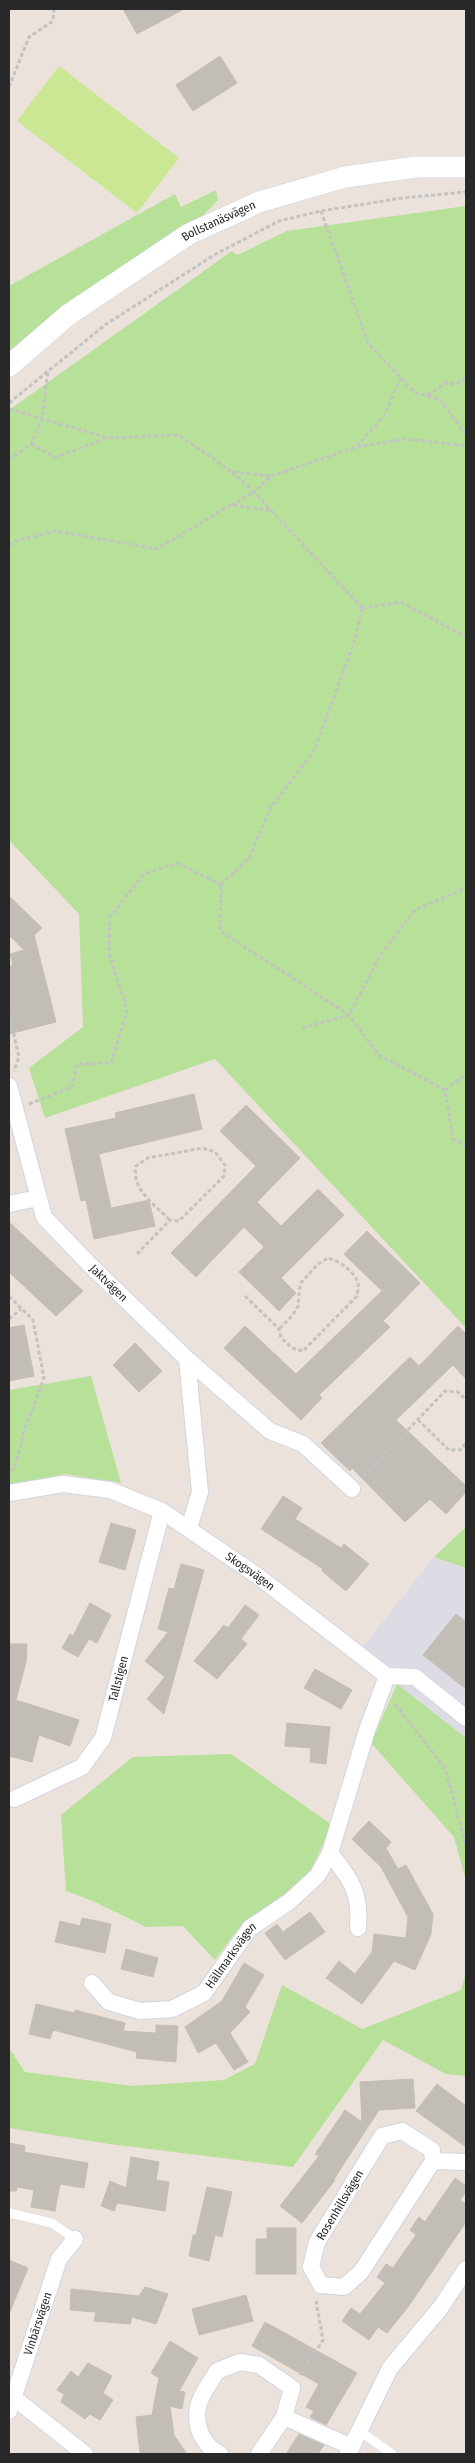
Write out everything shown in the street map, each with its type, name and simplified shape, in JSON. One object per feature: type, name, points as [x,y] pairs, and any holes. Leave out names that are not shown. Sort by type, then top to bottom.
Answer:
[{"type":"street","name":"Bollstanäsvägen","points":[[9,366],[68,316],[189,234],[259,202],[345,177],[416,167],[466,167]]},
{"type":"street","name":"Jaktvägen","points":[[10,1080],[15,1109],[44,1217],[88,1264],[187,1360],[270,1431],[303,1444],[352,1488]]},
{"type":"street","points":[[9,1204],[38,1198]]},
{"type":"street","points":[[187,1360],[200,1492],[190,1528]]},
{"type":"street","name":"Skogsvägen","points":[[9,1493],[63,1484],[110,1490],[162,1511],[190,1528],[259,1578],[385,1682]]},
{"type":"street","name":"Tallstigen","points":[[14,1799],[82,1768],[103,1738],[162,1511]]},
{"type":"street","points":[[385,1682],[415,1678],[466,1718]]},
{"type":"street","name":"Hällmarksvägen","points":[[92,1983],[109,2002],[140,2011],[172,2009],[204,1993],[250,1928],[290,1901],[318,1875],[330,1854],[367,1730],[385,1682]]},
{"type":"street","points":[[330,1854],[350,1879],[360,1906],[358,1928]]},
{"type":"street","name":"Rosenhillsvägen","points":[[321,2285],[311,2267],[316,2242],[382,2136],[402,2131],[432,2150],[434,2161]]},
{"type":"street","points":[[321,2285],[344,2287],[361,2272],[434,2161],[466,2162]]},
{"type":"street","name":"Vinbärsvägen","points":[[11,2401],[59,2259],[75,2239]]},
{"type":"street","points":[[284,2417],[350,2451],[390,2368],[463,2280]]},
{"type":"street","points":[[220,2454],[214,2451],[198,2432],[198,2406],[216,2371],[240,2362],[259,2365],[292,2388],[284,2417],[259,2454]]},
{"type":"street","points":[[11,2401],[85,2454]]},
{"type":"lane","points":[[9,2212],[52,2223],[75,2239]]},
{"type":"lane","points":[[360,2431],[392,2454]]},
{"type":"path","points":[[9,87],[29,37],[53,20],[54,9]]},
{"type":"path","points":[[9,403],[105,326],[214,255],[279,221],[321,211],[402,198],[466,192]]},
{"type":"path","points":[[321,211],[368,343],[414,392],[440,400],[466,434]]},
{"type":"path","points":[[9,460],[31,444],[42,419],[48,370]]},
{"type":"path","points":[[356,447],[384,416],[401,377]]},
{"type":"path","points":[[427,396],[445,383],[457,384],[466,377]]},
{"type":"path","points":[[9,409],[108,438]]},
{"type":"path","points":[[31,444],[56,457],[108,438],[179,435],[232,472],[254,492],[362,608]]},
{"type":"path","points":[[9,545],[16,541],[56,531],[106,542],[157,548],[254,492],[271,476],[356,447],[407,439],[466,446]]},
{"type":"path","points":[[232,472],[271,476]]},
{"type":"path","points":[[231,506],[270,510]]},
{"type":"path","points":[[362,608],[401,602],[466,637]]},
{"type":"path","points":[[362,608],[354,642],[314,751],[271,807],[249,858],[221,885],[220,931],[349,1015],[379,1054],[445,1090]]},
{"type":"path","points":[[15,1109],[72,1087],[76,1064],[111,1063],[127,1011],[109,953],[110,917],[144,874],[177,863],[221,885]]},
{"type":"path","points":[[302,1028],[349,1015],[380,956],[415,910],[466,888]]},
{"type":"path","points":[[9,1014],[19,1057],[10,1080]]},
{"type":"path","points":[[445,1090],[466,1074]]},
{"type":"path","points":[[445,1090],[453,1139],[466,1146]]},
{"type":"path","points":[[203,1148],[215,1152],[225,1165],[224,1176],[179,1221],[170,1220],[137,1186],[133,1176],[136,1166],[148,1158],[203,1148]]},
{"type":"path","points":[[137,1254],[170,1220]]},
{"type":"path","points":[[245,1296],[279,1329],[281,1338],[292,1348],[303,1351],[357,1296],[358,1284],[351,1273],[338,1260],[328,1258],[318,1264],[300,1284],[298,1306],[292,1316],[279,1329]]},
{"type":"path","points":[[9,1296],[33,1320],[44,1378],[24,1431],[16,1467],[9,1475]]},
{"type":"path","points":[[9,1319],[21,1309]]},
{"type":"path","points":[[352,1488],[445,1391],[458,1392],[466,1400]]},
{"type":"path","points":[[418,1420],[449,1450],[460,1450],[466,1443]]},
{"type":"path","points":[[385,1682],[445,1768],[466,1845]]},
{"type":"path","points":[[292,2388],[323,2340],[315,2296],[321,2285]]},
{"type":"shaded area","points":[[434,1557],[466,1568],[466,1738],[397,1684],[363,1647]]},
{"type":"green space","points":[[59,66],[179,158],[137,213],[17,121]]},
{"type":"green space","points":[[216,190],[218,200],[190,229],[15,355],[9,348],[9,286],[175,194],[181,207]]},
{"type":"green space","points":[[466,206],[466,1328],[215,1059],[45,1118],[29,1068],[83,1027],[79,914],[9,840],[9,410],[232,251],[237,255],[287,231]]},
{"type":"green space","points":[[91,1376],[121,1483],[65,1474],[9,1486],[9,1390]]},
{"type":"green space","points":[[466,1527],[466,1568],[434,1557]]},
{"type":"green space","points":[[397,1684],[466,1738],[466,1881],[454,1837],[371,1743]]},
{"type":"green space","points":[[231,1754],[332,1825],[308,1876],[271,1908],[234,1934],[215,1960],[183,1926],[146,1927],[93,1901],[66,1891],[61,1815],[133,1757]]},
{"type":"green space","points":[[466,1972],[466,2076],[446,2074],[383,2040],[293,2167],[110,2144],[9,2128],[9,2054],[11,2051],[25,2072],[132,2086],[224,2080],[255,2064],[282,1985],[362,2029],[461,1990]]},
{"type":"building","points":[[123,9],[184,9],[137,34]]},
{"type":"building","points":[[220,56],[237,83],[193,111],[176,85]]},
{"type":"building","points":[[9,896],[42,928],[34,935],[56,1022],[9,1034],[9,966],[13,965],[10,954],[24,950],[9,935]]},
{"type":"building","points":[[194,1094],[202,1129],[99,1154],[111,1208],[149,1200],[155,1226],[94,1239],[86,1200],[81,1201],[65,1129],[116,1118],[115,1113]]},
{"type":"building","points":[[246,1105],[300,1158],[257,1202],[281,1226],[318,1189],[344,1215],[281,1278],[296,1293],[279,1311],[239,1272],[264,1247],[244,1227],[196,1277],[171,1253],[256,1166],[220,1131]]},
{"type":"building","points":[[9,1222],[83,1291],[56,1316],[9,1272]]},
{"type":"building","points":[[367,1231],[420,1283],[383,1321],[390,1327],[319,1395],[322,1398],[301,1420],[224,1348],[245,1326],[296,1374],[382,1291],[344,1254]]},
{"type":"building","points":[[24,1325],[34,1376],[9,1381],[9,1328]]},
{"type":"building","points":[[458,1326],[466,1334],[466,1379],[453,1365],[396,1420],[466,1486],[466,1492],[446,1514],[430,1499],[405,1522],[352,1468],[350,1471],[321,1443],[410,1357],[419,1366]]},
{"type":"building","points":[[135,1343],[162,1371],[139,1392],[113,1365]]},
{"type":"building","points":[[283,1496],[302,1508],[295,1519],[341,1548],[344,1544],[369,1564],[346,1591],[322,1571],[323,1569],[261,1529]]},
{"type":"building","points":[[111,1523],[136,1530],[125,1570],[99,1562]]},
{"type":"building","points":[[181,1564],[204,1570],[164,1714],[147,1699],[165,1677],[145,1661],[168,1632],[158,1629],[169,1588],[174,1589]]},
{"type":"building","points":[[90,1603],[111,1615],[97,1643],[89,1639],[78,1657],[62,1648],[70,1634],[73,1636]]},
{"type":"building","points":[[245,1605],[259,1615],[241,1639],[247,1644],[217,1679],[194,1661],[224,1625],[228,1628]]},
{"type":"building","points":[[456,1614],[466,1622],[466,1689],[423,1655]]},
{"type":"building","points":[[9,1644],[27,1644],[26,1662],[16,1700],[79,1720],[70,1746],[39,1735],[32,1762],[9,1756]]},
{"type":"building","points":[[315,1669],[352,1690],[341,1709],[304,1688]]},
{"type":"building","points":[[287,1723],[330,1727],[326,1764],[310,1762],[311,1748],[285,1746]]},
{"type":"building","points":[[369,1821],[391,1842],[386,1848],[398,1869],[406,1865],[433,1914],[431,1934],[415,1970],[394,1961],[362,2004],[326,1978],[339,1961],[355,1974],[372,1952],[374,1934],[406,1938],[408,1917],[381,1867],[352,1839]]},
{"type":"building","points":[[310,1912],[325,1932],[285,1960],[265,1933],[277,1924],[283,1932]]},
{"type":"building","points":[[82,1918],[111,1924],[105,1953],[55,1942],[60,1921],[80,1926]]},
{"type":"building","points":[[126,1949],[158,1958],[153,1977],[121,1969]]},
{"type":"building","points":[[244,1963],[264,1975],[245,2007],[250,2012],[230,2033],[248,2062],[234,2070],[216,2043],[198,2053],[185,2027],[222,2001]]},
{"type":"building","points":[[36,2004],[75,2013],[75,2010],[125,2023],[123,2031],[156,2033],[156,2025],[178,2026],[176,2062],[136,2058],[137,2052],[53,2030],[50,2039],[29,2034]]},
{"type":"building","points":[[413,2079],[415,2108],[379,2110],[335,2180],[302,2223],[280,2206],[319,2156],[315,2154],[345,2110],[362,2122],[360,2082]]},
{"type":"building","points":[[437,2084],[466,2106],[466,2147],[416,2111]]},
{"type":"building","points":[[9,2143],[25,2146],[24,2152],[88,2163],[84,2188],[60,2184],[55,2211],[31,2207],[34,2190],[17,2187],[16,2191],[9,2191]]},
{"type":"building","points":[[131,2157],[159,2162],[156,2180],[169,2182],[165,2211],[117,2203],[114,2211],[101,2206],[110,2181],[126,2188]]},
{"type":"building","points":[[455,2178],[466,2186],[466,2192],[460,2200],[466,2204],[466,2222],[408,2307],[387,2333],[378,2327],[369,2340],[342,2321],[351,2308],[360,2314],[385,2283],[377,2277],[386,2264],[393,2268],[416,2235],[410,2230],[419,2217],[425,2222]]},
{"type":"building","points":[[207,2187],[232,2192],[222,2237],[215,2235],[209,2261],[189,2256]]},
{"type":"building","points":[[267,2228],[296,2228],[296,2274],[256,2274],[256,2239],[267,2239]]},
{"type":"building","points":[[9,2260],[28,2268],[9,2314]]},
{"type":"building","points":[[145,2287],[168,2294],[156,2324],[132,2317],[130,2324],[94,2321],[96,2312],[70,2310],[71,2289],[139,2296]]},
{"type":"building","points":[[246,2295],[253,2321],[199,2335],[192,2309]]},
{"type":"building","points":[[265,2322],[357,2373],[326,2425],[310,2417],[314,2411],[306,2407],[319,2384],[252,2346]]},
{"type":"building","points":[[170,2341],[198,2358],[179,2391],[185,2392],[182,2409],[170,2406],[174,2435],[187,2454],[140,2454],[136,2417],[152,2415],[159,2378],[151,2373]]},
{"type":"building","points":[[88,2363],[112,2376],[103,2393],[113,2400],[100,2420],[90,2414],[85,2419],[61,2402],[64,2394],[57,2390],[71,2371],[78,2377]]},
{"type":"building","points":[[299,2434],[324,2445],[318,2454],[286,2454]]}]
